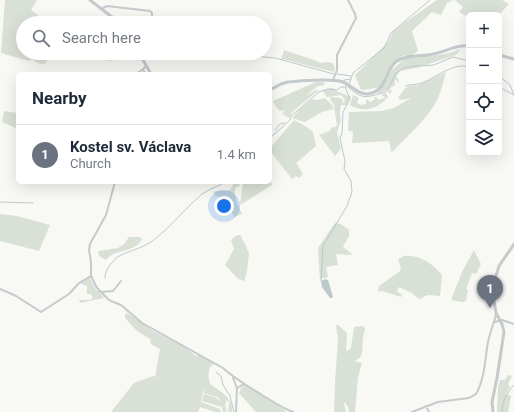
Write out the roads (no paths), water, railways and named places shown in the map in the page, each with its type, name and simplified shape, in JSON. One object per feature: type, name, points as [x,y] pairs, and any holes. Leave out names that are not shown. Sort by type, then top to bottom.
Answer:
[{"type":"street","points":[[90,0],[111,16]]},
{"type":"street","points":[[333,81],[337,70],[336,55],[356,18],[348,0]]},
{"type":"street","points":[[101,9],[107,6],[150,11],[152,16]]},
{"type":"street","points":[[272,89],[288,82],[333,81],[349,85],[363,94],[372,92],[381,87],[392,66],[403,58],[434,54],[460,46],[466,46]]},
{"type":"street","points":[[502,56],[514,59]]},
{"type":"street","points":[[143,60],[150,72]]},
{"type":"street","points":[[139,72],[146,66]]},
{"type":"street","points":[[114,184],[106,215],[90,244],[91,276],[95,285],[111,302],[124,307],[132,316],[142,323],[223,368],[232,377],[293,412]]},
{"type":"street","points":[[412,412],[441,401],[472,397],[476,394],[484,369],[490,336],[495,322],[496,314],[492,287],[499,266],[514,244]]},
{"type":"street","points":[[0,289],[16,296],[41,312],[68,294],[80,282],[91,276]]},
{"type":"street","points":[[101,292],[114,291],[121,282]]},
{"type":"street","points":[[493,412],[492,402],[504,332],[503,326],[496,314]]},
{"type":"street","points":[[495,322],[500,321],[514,324]]},
{"type":"street","points":[[232,377],[237,388],[236,412]]},
{"type":"street","points":[[237,388],[244,384]]},
{"type":"street","points":[[426,406],[429,412]]},
{"type":"waterway","points":[[349,84],[353,73],[384,48],[391,33],[430,0]]},
{"type":"waterway","points":[[387,91],[396,73],[405,67],[434,65],[453,57],[466,60]]},
{"type":"waterway","points":[[272,58],[334,74]]},
{"type":"waterway","points":[[406,86],[425,82],[450,69],[466,66]]},
{"type":"waterway","points":[[337,74],[351,76]]},
{"type":"waterway","points":[[502,78],[510,85],[514,95]]},
{"type":"waterway","points":[[344,81],[351,79]]},
{"type":"waterway","points":[[321,281],[323,246],[347,206],[352,192],[351,181],[344,169],[345,161],[340,138],[342,133],[343,112],[350,99],[346,86]]},
{"type":"waterway","points":[[272,136],[290,120],[291,116],[319,92],[328,89],[337,90],[341,87],[346,87]]},
{"type":"waterway","points":[[348,87],[358,94],[366,97],[386,92]]},
{"type":"waterway","points":[[502,89],[514,95]]},
{"type":"waterway","points":[[275,130],[280,124],[285,123]]},
{"type":"waterway","points":[[105,278],[107,269],[119,256],[151,242],[202,194],[222,184]]},
{"type":"waterway","points":[[0,202],[33,203]]},
{"type":"waterway","points":[[216,372],[221,376],[223,385],[230,396],[234,412]]},
{"type":"waterway","points":[[502,412],[505,397],[514,385]]},
{"type":"place","name":"Kostel sv. Václava","points":[[490,308]]}]
